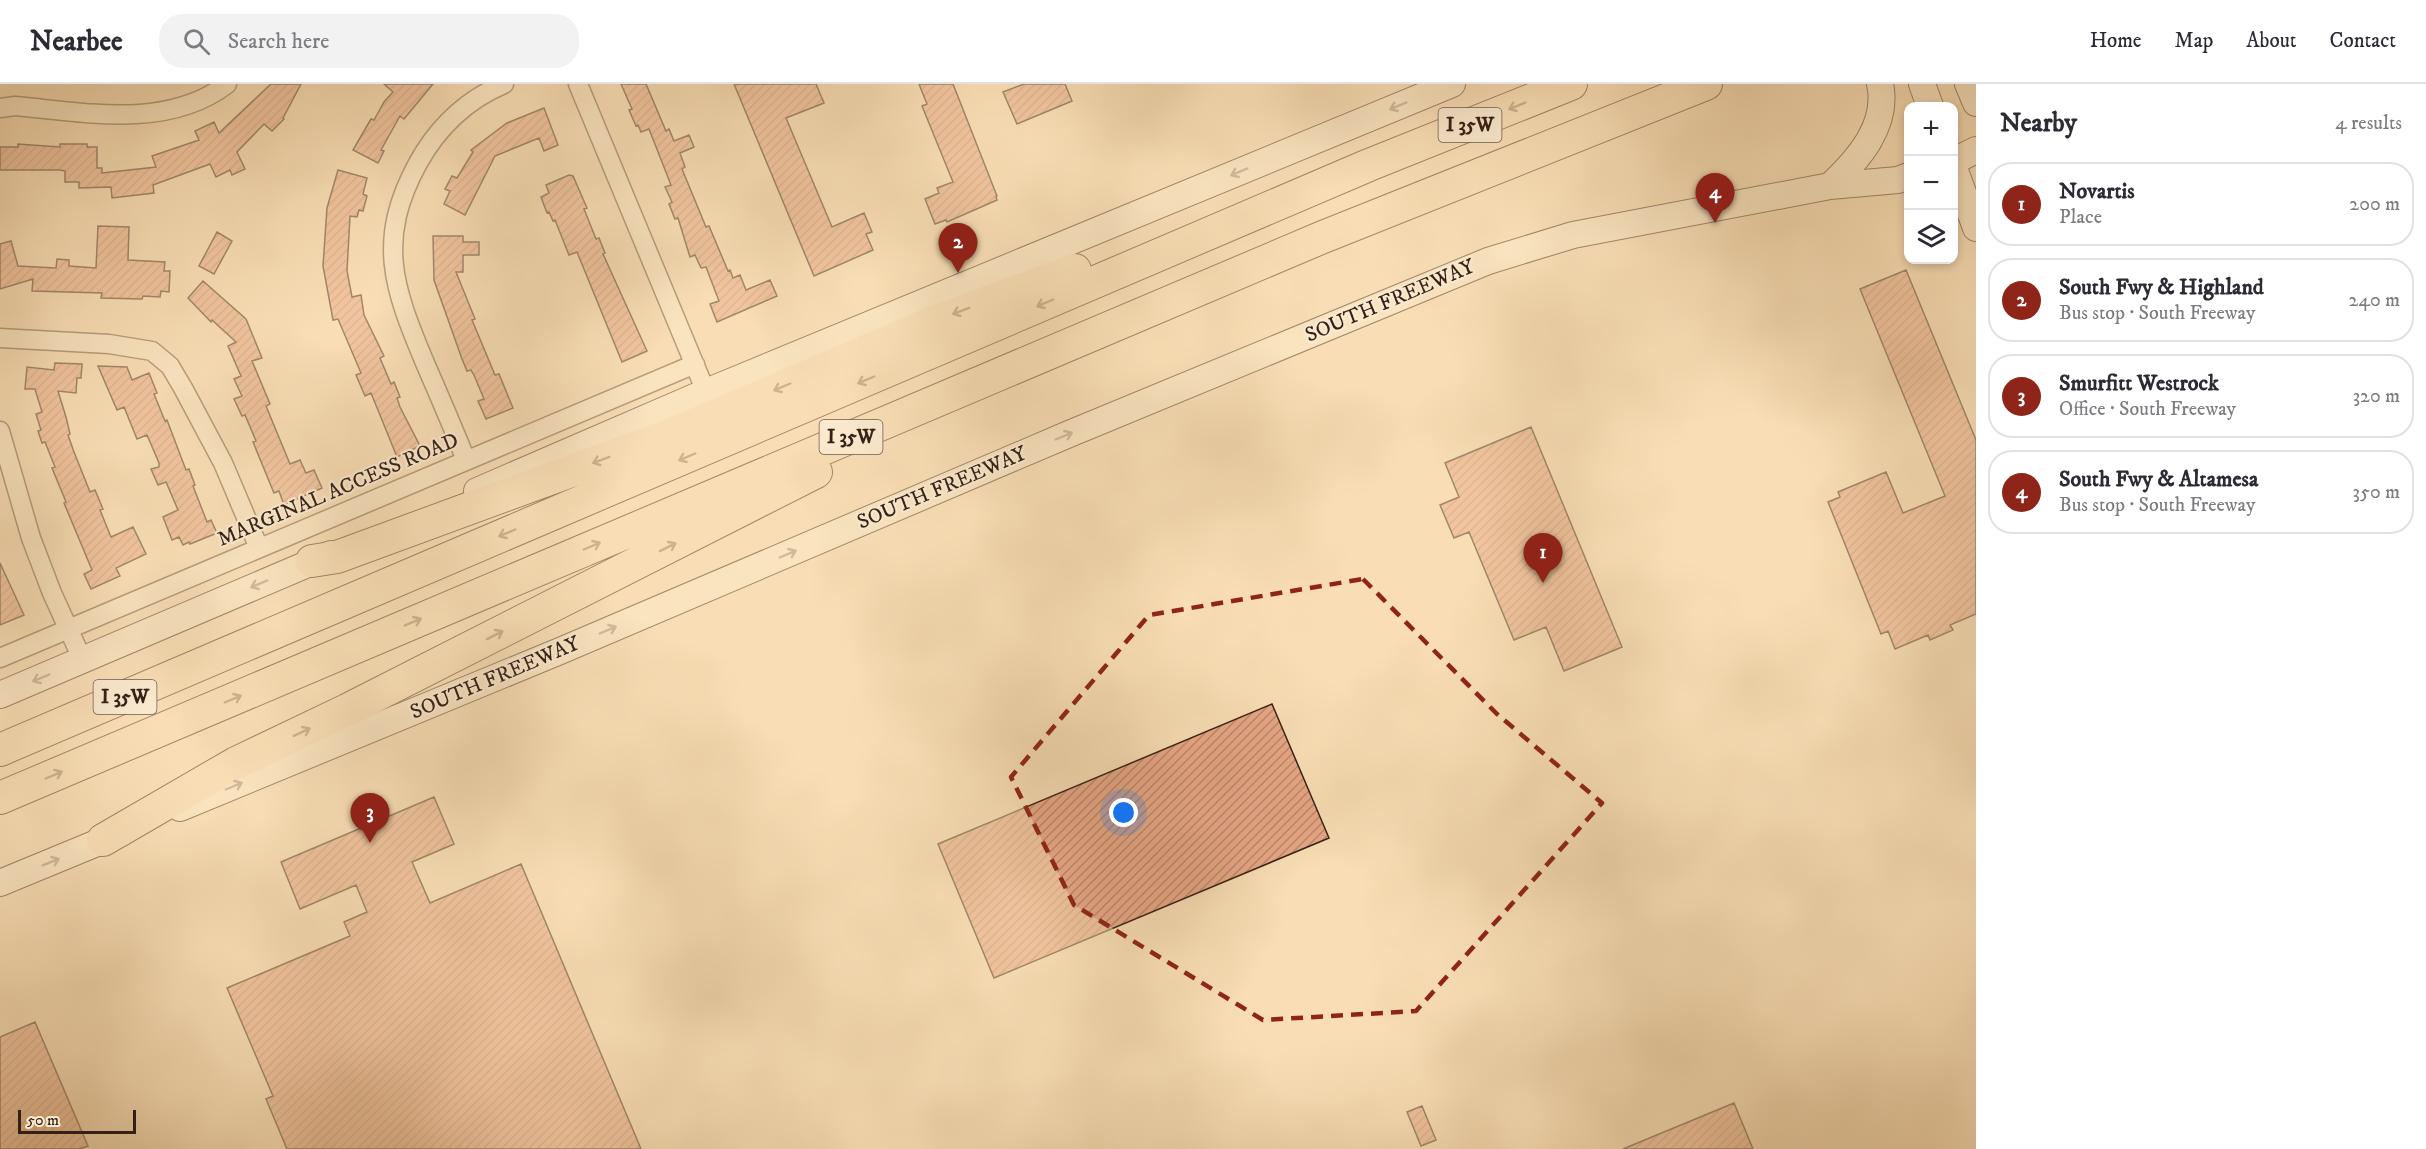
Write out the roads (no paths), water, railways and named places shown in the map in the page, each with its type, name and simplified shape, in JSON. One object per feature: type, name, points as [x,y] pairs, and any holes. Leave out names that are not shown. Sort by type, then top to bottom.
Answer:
[{"type":"highway","name":"I 35W","points":[[0,750],[1370,165],[1571,84]]},
{"type":"highway","name":"I 35W","points":[[0,798],[1323,237],[1706,84]]},
{"type":"highway","points":[[312,561],[337,557],[672,434],[936,321],[1146,244],[1336,163],[1370,165]]},
{"type":"highway","points":[[103,840],[236,763],[347,711],[803,479],[1118,323]]},
{"type":"main road","points":[[0,695],[706,392],[1452,84]]},
{"type":"main road","points":[[1830,186],[1850,168],[1868,144],[1882,104],[1880,84]]},
{"type":"main road","points":[[1922,84],[1929,102]]},
{"type":"main road","points":[[1968,84],[1976,103]]},
{"type":"main road","points":[[1958,159],[1976,150]]},
{"type":"main road","name":"SOUTH FREEWAY","points":[[0,883],[560,651],[1069,434],[1488,261],[1573,235],[1830,186],[1904,180]]},
{"type":"main road","points":[[1958,181],[1976,229]]},
{"type":"main road","points":[[1958,215],[1976,229]]},
{"type":"street","points":[[0,108],[15,106],[125,115],[172,110],[215,93],[227,84]]},
{"type":"street","points":[[466,460],[398,294],[393,242],[398,207],[411,176],[435,136],[461,108],[487,91],[504,84]]},
{"type":"street","points":[[578,84],[706,392]]},
{"type":"street","points":[[0,338],[109,344],[153,351],[170,366],[183,388],[223,464],[259,548]]},
{"type":"street","name":"MARGINAL ACCESS ROAD","points":[[0,658],[694,364]]},
{"type":"street","points":[[0,431],[31,538],[83,660]]},
{"type":"place","name":"South Fwy & Altamesa","points":[[1715,223]]},
{"type":"place","name":"South Fwy & Highland","points":[[958,273]]},
{"type":"place","name":"Novartis","points":[[1543,583]]},
{"type":"place","name":"Smurfitt Westrock","points":[[370,843]]}]
